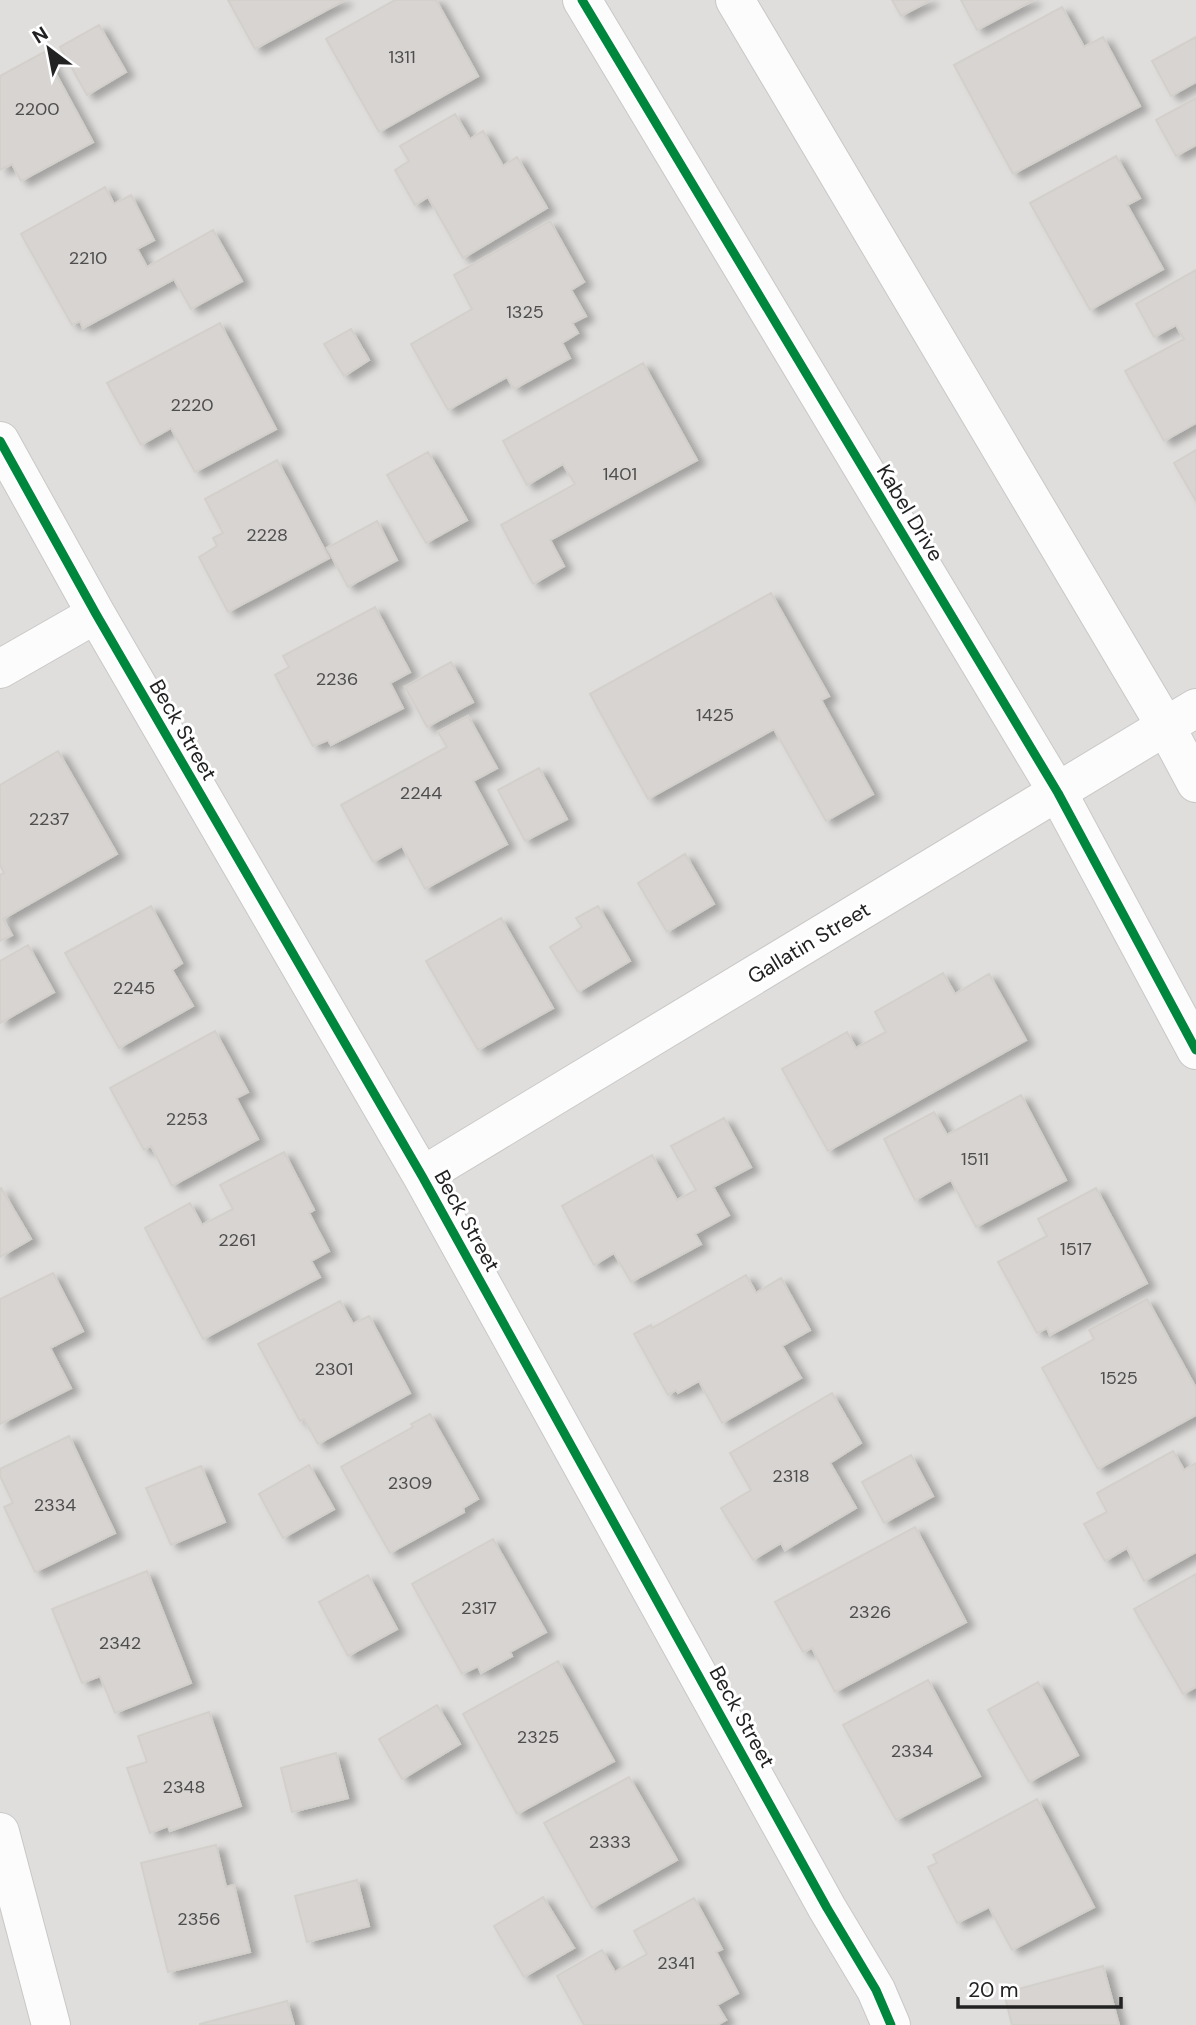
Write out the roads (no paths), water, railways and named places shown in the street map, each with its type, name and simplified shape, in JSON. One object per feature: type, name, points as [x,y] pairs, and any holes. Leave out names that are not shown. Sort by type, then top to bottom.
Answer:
[{"type":"street","name":"Kabel Drive","points":[[582,0],[1058,793],[1196,1050]]},
{"type":"street","points":[[735,0],[1181,717],[1196,783]]},
{"type":"street","name":"Beck Street","points":[[0,441],[96,614],[422,1177],[820,1896],[876,1990],[891,2025]]},
{"type":"street","points":[[0,669],[96,614]]},
{"type":"street","name":"Gallatin Street","points":[[422,1177],[1181,717]]},
{"type":"street","points":[[0,1832],[51,2025]]}]
